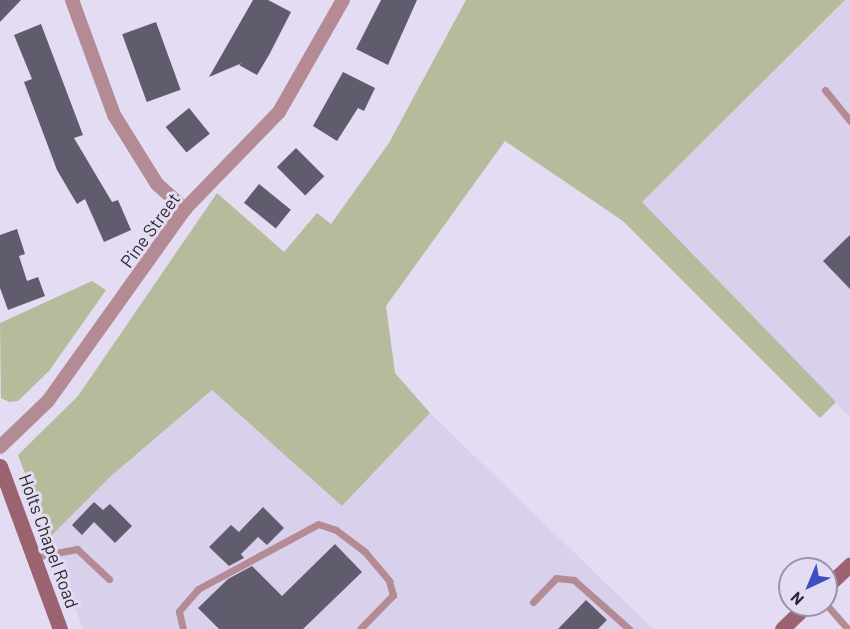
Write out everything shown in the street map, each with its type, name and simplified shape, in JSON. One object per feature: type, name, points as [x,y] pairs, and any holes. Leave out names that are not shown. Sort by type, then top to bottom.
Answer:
[{"type":"street","points":[[72,0],[114,115],[157,183],[185,209]]},
{"type":"street","name":"Pine Street","points":[[0,447],[48,401],[185,209],[279,112],[343,0]]},
{"type":"street","name":"Holts Chapel Road","points":[[0,466],[60,629]]},
{"type":"street","points":[[838,576],[850,565]]},
{"type":"street","points":[[782,629],[794,617]]},
{"type":"lane","points":[[825,90],[850,121]]},
{"type":"lane","points":[[183,629],[178,611],[198,589],[318,524],[336,530],[365,552],[389,581],[393,595],[360,629]]},
{"type":"lane","points":[[34,557],[77,549],[109,579]]},
{"type":"lane","points":[[533,602],[556,578],[574,580],[629,629]]},
{"type":"lane","points":[[837,617],[848,629]]},
{"type":"shaded area","points":[[845,0],[850,0],[850,417],[641,202]]},
{"type":"shaded area","points":[[213,390],[342,506],[430,413],[653,629],[83,629],[49,538],[111,476]]},
{"type":"green space","points":[[466,0],[845,0],[642,202],[836,402],[820,418],[623,221],[505,141],[386,306],[395,373],[430,413],[342,506],[212,390],[111,476],[49,538],[18,455],[78,396],[217,193],[284,252],[317,213],[331,224],[389,143]]},
{"type":"green space","points":[[92,281],[106,290],[49,371],[18,401],[9,402],[1,398],[0,323]]},
{"type":"building","points":[[0,0],[21,0],[0,22]]},
{"type":"building","points":[[253,0],[268,0],[291,12],[269,55],[257,75],[239,65],[242,63],[209,77]]},
{"type":"building","points":[[381,0],[417,0],[388,65],[356,49]]},
{"type":"building","points":[[156,22],[181,90],[147,102],[122,34]]},
{"type":"building","points":[[41,24],[83,135],[74,138],[112,202],[118,200],[131,230],[104,242],[85,199],[77,204],[57,170],[24,82],[32,79],[14,35]]},
{"type":"building","points":[[343,72],[375,88],[364,111],[358,108],[337,141],[313,126]]},
{"type":"building","points":[[189,108],[210,134],[186,153],[166,127]]},
{"type":"building","points":[[296,148],[324,176],[305,195],[277,167]]},
{"type":"building","points":[[259,184],[291,210],[276,228],[244,203]]},
{"type":"building","points":[[17,229],[25,254],[19,256],[27,281],[38,277],[45,296],[8,310],[0,288],[0,235]]},
{"type":"building","points":[[850,235],[850,289],[823,261]]},
{"type":"building","points":[[94,502],[103,510],[110,504],[132,526],[115,543],[94,522],[82,535],[72,525]]},
{"type":"building","points":[[263,507],[284,528],[267,545],[258,537],[241,554],[244,558],[229,566],[209,547],[231,525],[239,532]]},
{"type":"building","points":[[335,544],[362,572],[303,629],[219,629],[198,608],[228,579],[252,566],[282,596]]},
{"type":"building","points":[[586,600],[607,620],[598,629],[558,629]]}]
